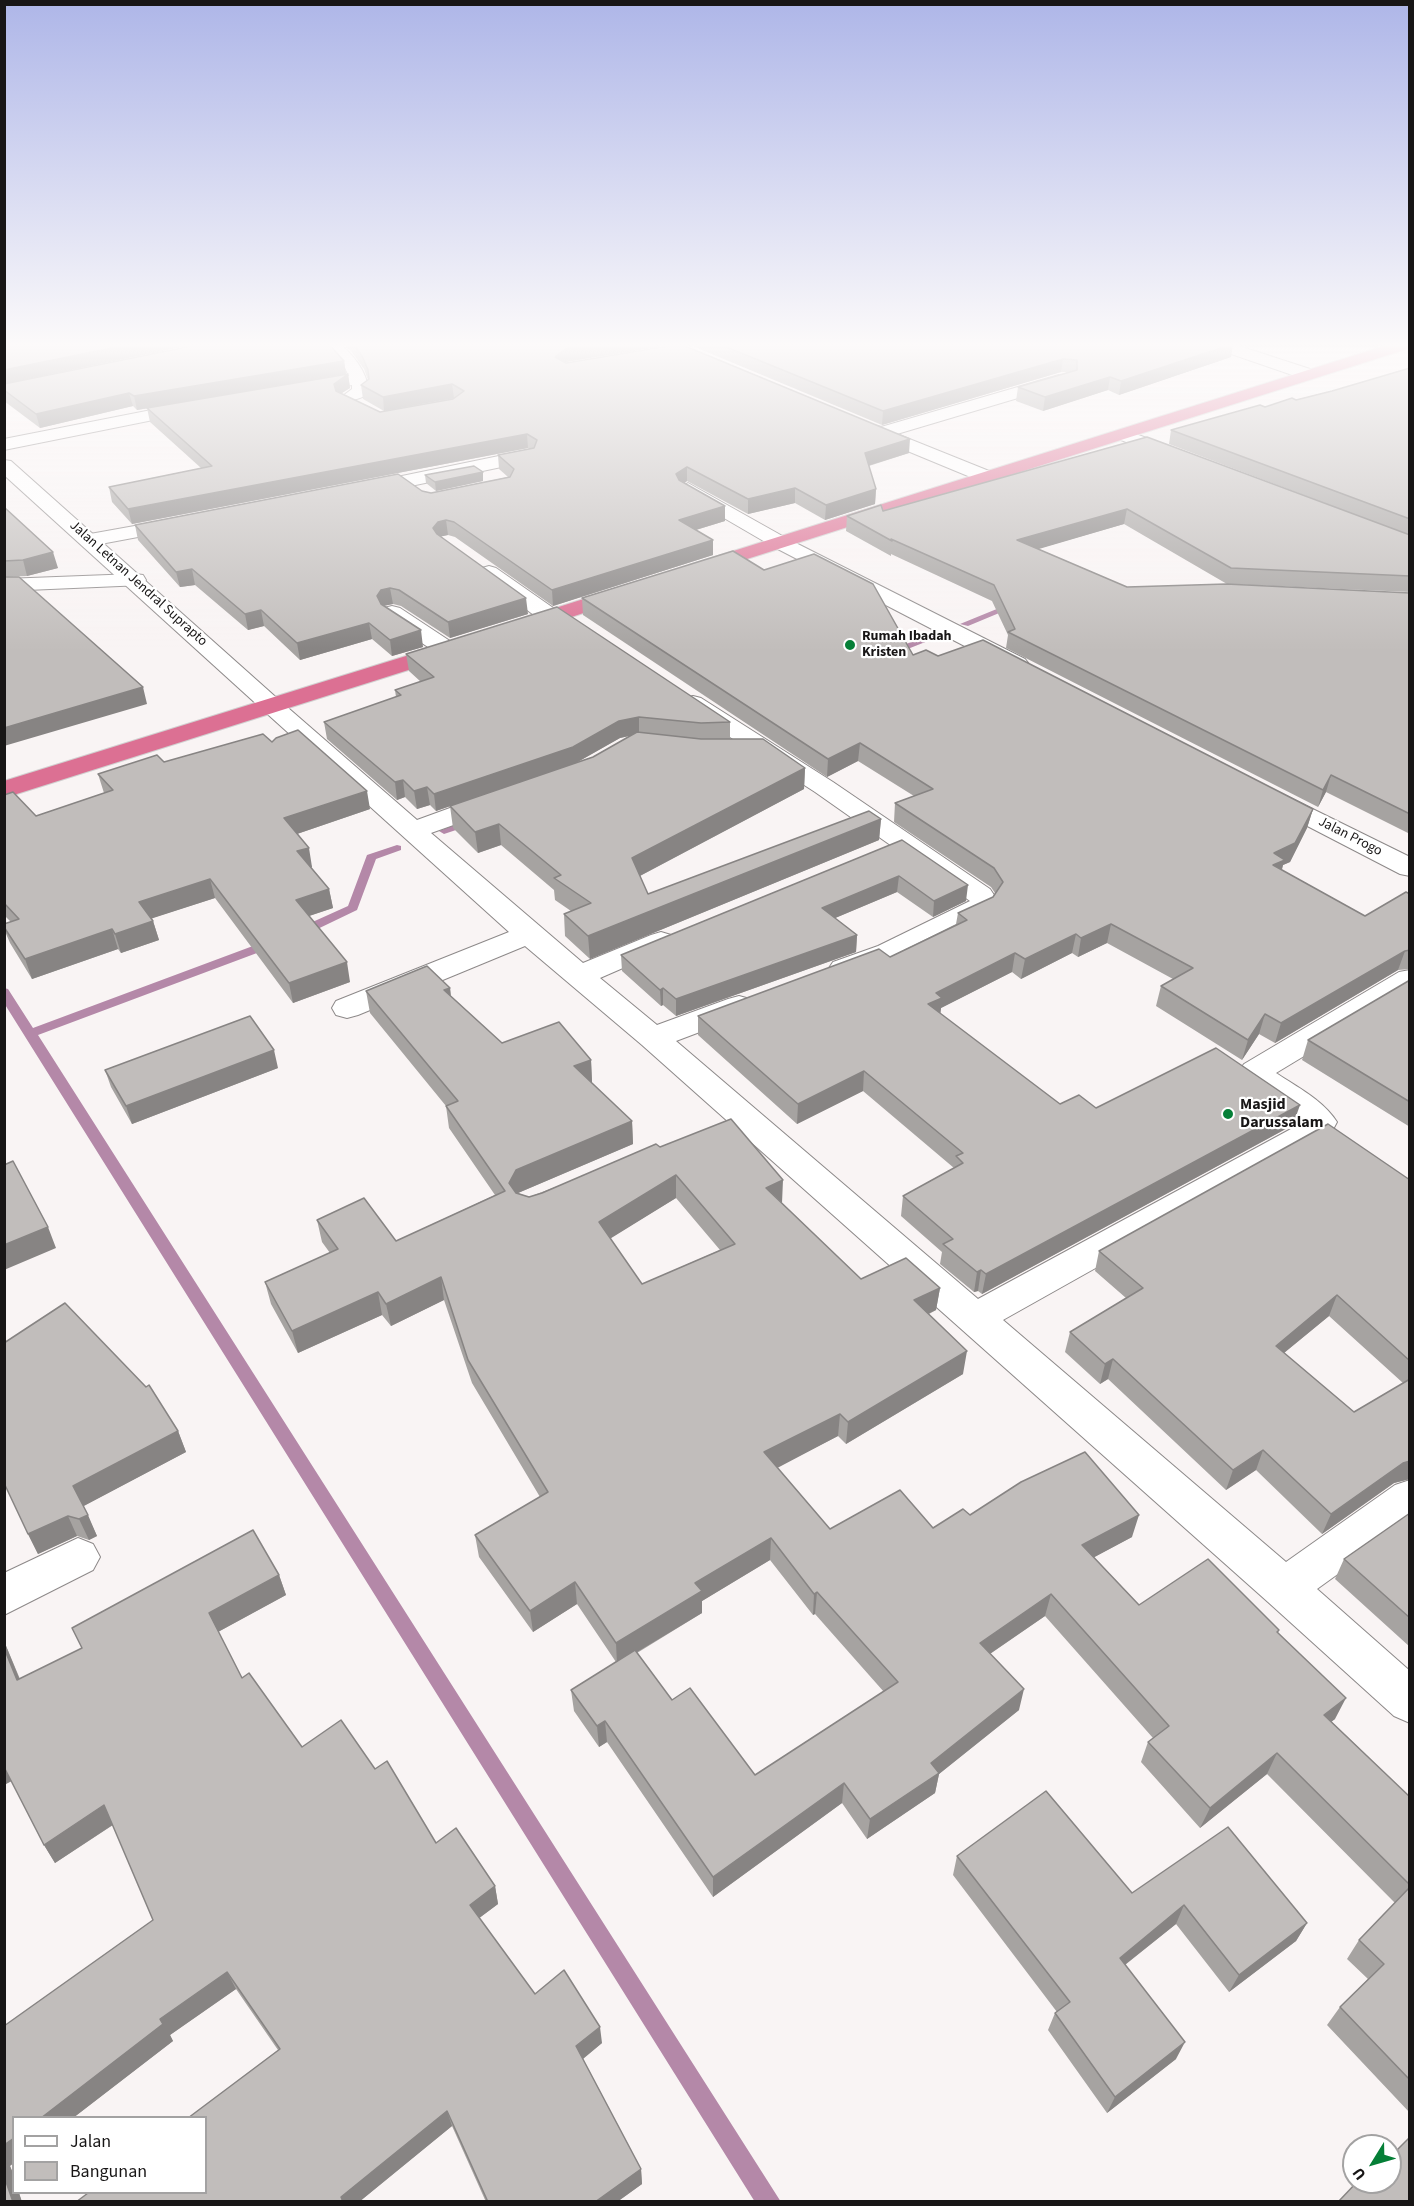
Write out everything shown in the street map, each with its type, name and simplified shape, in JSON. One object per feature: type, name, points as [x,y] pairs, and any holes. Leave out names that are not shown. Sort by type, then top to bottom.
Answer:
[{"type":"highway","points":[[681,574],[1090,445]]},
{"type":"highway","points":[[499,634],[638,588]]},
{"type":"highway","points":[[4,790],[458,647]]},
{"type":"street","points":[[909,445],[987,477]]},
{"type":"street","points":[[1148,445],[1199,464]]},
{"type":"street","points":[[346,493],[528,456]]},
{"type":"street","name":"Jalan Letnan Jendral Suprapto","points":[[4,465],[529,934],[653,1038],[724,1121],[973,1318],[1284,1588],[1410,1701]]},
{"type":"street","points":[[479,466],[496,479]]},
{"type":"street","points":[[405,481],[423,494]]},
{"type":"street","points":[[688,489],[779,542],[1041,677]]},
{"type":"street","points":[[90,540],[201,520]]},
{"type":"street","points":[[476,563],[556,615],[589,631]]},
{"type":"street","points":[[4,585],[135,580]]},
{"type":"street","points":[[392,613],[458,647]]},
{"type":"street","points":[[672,688],[904,842],[980,894],[984,901],[979,908],[888,952],[821,976]]},
{"type":"street","points":[[723,748],[769,752]]},
{"type":"street","name":"Jalan Progo","points":[[1252,787],[1410,868]]},
{"type":"street","points":[[415,830],[516,794]]},
{"type":"street","points":[[875,855],[904,842]]},
{"type":"street","points":[[579,976],[682,933]]},
{"type":"street","points":[[347,1008],[529,934]]},
{"type":"street","points":[[973,1318],[1317,1129],[1320,1122],[1312,1113],[1259,1077],[1255,1071],[1410,980]]},
{"type":"street","points":[[653,1038],[765,997]]},
{"type":"street","points":[[1284,1588],[1410,1498]]},
{"type":"street","points":[[4,1595],[78,1557]]},
{"type":"building","points":[[188,445],[469,445],[128,509],[109,487],[212,466]]},
{"type":"building","points":[[535,445],[891,445],[865,453],[876,489],[826,505],[795,488],[748,499],[687,467],[676,474],[679,480],[725,506],[679,520],[713,540],[552,590],[454,522],[446,520],[438,522],[433,528],[437,534],[526,598],[448,622],[399,590],[390,588],[381,590],[377,596],[381,604],[421,630],[390,640],[369,623],[297,643],[261,610],[245,614],[192,569],[176,572],[135,525],[398,474],[422,491],[431,493],[510,477],[514,469],[498,455],[534,448]]},
{"type":"building","points":[[1119,445],[1168,445],[1410,535],[1410,576],[1231,568],[1127,509],[1017,540],[1127,587],[1226,584],[1410,593],[1410,814],[1331,775],[1323,790],[1008,632],[1015,629],[994,585],[891,539],[892,541],[847,516],[881,505],[883,511]]},
{"type":"building","points":[[1211,445],[1410,445],[1410,519]]},
{"type":"building","points":[[474,466],[483,472],[435,482],[425,475]]},
{"type":"building","points":[[4,507],[53,552],[23,560],[4,561]]},
{"type":"building","points":[[733,551],[764,570],[814,554],[873,584],[913,655],[926,650],[938,656],[983,640],[1313,809],[1295,843],[1274,853],[1285,860],[1273,865],[1365,916],[1406,892],[1410,894],[1410,950],[1281,1023],[1265,1014],[1248,1040],[1161,986],[1193,968],[1111,924],[1081,938],[1076,934],[1025,959],[1015,953],[936,993],[942,998],[928,1004],[1060,1104],[1079,1095],[1096,1108],[1216,1048],[1300,1105],[986,1274],[981,1270],[977,1272],[943,1244],[953,1239],[903,1196],[963,1163],[956,1156],[963,1153],[864,1071],[798,1104],[698,1016],[879,949],[890,957],[967,920],[958,913],[993,897],[1003,882],[994,868],[895,803],[933,789],[860,743],[828,759],[582,598]]},
{"type":"building","points":[[4,577],[19,577],[143,687],[4,728]]},
{"type":"building","points":[[557,607],[730,722],[701,723],[639,717],[619,721],[573,747],[434,794],[427,787],[414,791],[403,780],[395,782],[324,722],[401,695],[395,690],[434,677],[406,654]]},
{"type":"building","points":[[298,730],[367,791],[284,818],[309,848],[297,851],[329,889],[296,900],[347,962],[289,983],[210,879],[139,902],[153,921],[115,934],[112,929],[25,959],[4,927],[4,924],[19,919],[4,903],[4,795],[13,792],[36,816],[113,790],[98,774],[157,755],[164,762],[263,734],[272,742],[276,738]]},
{"type":"building","points":[[637,732],[701,739],[763,739],[805,768],[632,858],[648,894],[869,811],[881,819],[588,936],[564,914],[591,903],[554,878],[561,875],[499,824],[475,832],[450,806],[593,757]]},
{"type":"building","points":[[902,840],[968,885],[934,901],[899,876],[822,908],[857,935],[676,999],[663,988],[660,990],[621,955]]},
{"type":"building","points":[[427,966],[450,988],[444,990],[502,1043],[559,1022],[591,1060],[574,1066],[632,1121],[516,1170],[509,1183],[516,1193],[529,1197],[542,1193],[656,1144],[660,1147],[731,1119],[783,1180],[766,1188],[861,1279],[906,1258],[940,1288],[914,1300],[967,1351],[848,1422],[840,1414],[764,1452],[830,1529],[900,1490],[933,1528],[963,1509],[970,1515],[1021,1482],[1085,1452],[1139,1515],[1082,1545],[1139,1605],[1208,1559],[1279,1630],[1277,1632],[1346,1698],[1324,1715],[1410,1797],[1410,1885],[1277,1753],[1210,1808],[1148,1742],[1169,1726],[1051,1594],[980,1643],[1024,1689],[931,1763],[939,1773],[870,1819],[844,1783],[713,1877],[605,1721],[597,1726],[571,1690],[635,1650],[672,1700],[690,1688],[755,1775],[898,1682],[817,1592],[814,1594],[771,1538],[695,1583],[702,1591],[616,1643],[575,1582],[530,1611],[475,1535],[548,1492],[468,1360],[441,1277],[386,1304],[378,1292],[292,1331],[265,1282],[338,1249],[317,1220],[364,1198],[396,1241],[505,1191],[446,1106],[458,1101],[366,991]],"holes":[[[676,1175],[735,1244],[642,1284],[599,1222]]]},
{"type":"building","points":[[1410,980],[1410,1102],[1308,1040]]},
{"type":"building","points":[[250,1016],[274,1050],[126,1106],[105,1070]]},
{"type":"building","points":[[1328,1124],[1410,1180],[1410,1361],[1337,1295],[1276,1346],[1354,1412],[1410,1379],[1410,1461],[1403,1463],[1331,1514],[1263,1450],[1233,1470],[1113,1359],[1105,1364],[1070,1332],[1143,1288],[1099,1251]]},
{"type":"building","points":[[13,1161],[48,1227],[4,1245],[4,1165]]},
{"type":"building","points":[[65,1303],[146,1387],[149,1385],[178,1431],[73,1486],[88,1515],[79,1519],[68,1516],[28,1534],[4,1483],[4,1343]]},
{"type":"building","points":[[1410,1513],[1410,1618],[1344,1559]]},
{"type":"building","points":[[253,1530],[279,1575],[209,1613],[242,1678],[249,1673],[302,1747],[341,1720],[375,1769],[387,1761],[436,1843],[456,1828],[495,1886],[470,1905],[535,1994],[564,1970],[600,2027],[576,2046],[641,2169],[595,2202],[488,2202],[447,2111],[341,2197],[343,2202],[76,2202],[87,2194],[207,2194],[207,2116],[191,2116],[280,2049],[227,1972],[160,2019],[163,2024],[44,2116],[12,2116],[12,2139],[4,2145],[4,2026],[153,1920],[104,1805],[44,1845],[4,1767],[4,1648],[17,1680],[82,1648],[72,1628]]},
{"type":"building","points":[[1046,1791],[1132,1893],[1228,1827],[1307,1923],[1239,1975],[1184,1905],[1120,1958],[1185,2042],[1115,2097],[1055,2013],[1070,2002],[957,1856]]},
{"type":"building","points":[[1410,1887],[1410,2080],[1340,2007],[1384,1964],[1359,1940]]},
{"type":"building","points":[[1410,2137],[1410,2202],[1338,2202],[1346,2194],[1402,2194],[1402,2145]]},
{"type":"building","points":[[4,2176],[13,2202],[4,2202]]},
{"type":"waterway","points":[[965,624],[1012,606]]},
{"type":"waterway","points":[[892,652],[940,633]]},
{"type":"waterway","points":[[444,831],[470,822]]},
{"type":"waterway","points":[[301,932],[353,908],[371,857],[397,848]]},
{"type":"waterway","points":[[31,1033],[269,944]]},
{"type":"waterway","points":[[4,992],[769,2202]]},
{"type":"place","name":"Rumah Ibadah Kristen","points":[[850,645]]},
{"type":"place","name":"Masjid Darussalam","points":[[1228,1114]]}]
